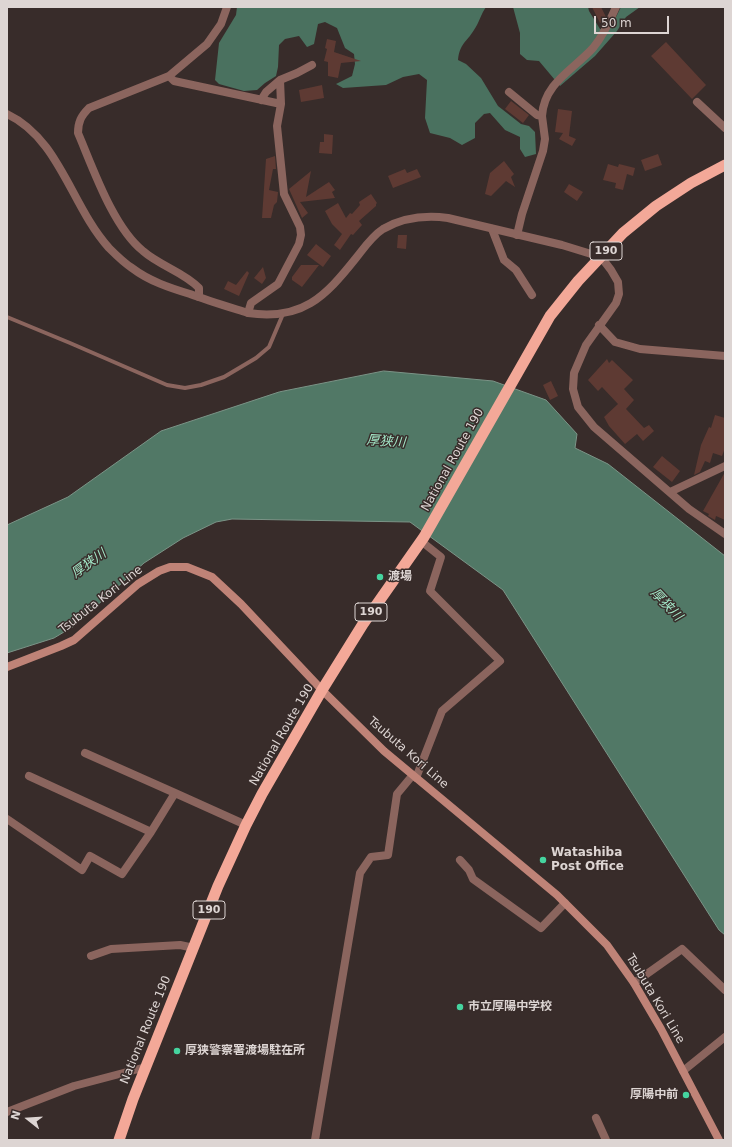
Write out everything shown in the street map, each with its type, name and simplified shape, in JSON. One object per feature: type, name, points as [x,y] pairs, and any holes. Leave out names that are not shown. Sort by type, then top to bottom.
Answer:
[{"type":"highway","name":"190","points":[[601,257],[623,233],[656,206],[725,165]]},
{"type":"highway","name":"National Route 190","points":[[119,1140],[132,1099],[230,859],[262,794],[322,690],[363,624],[422,539],[550,316],[578,281],[601,257]]},
{"type":"main road","name":"Tsubuta Kori Line","points":[[7,667],[74,640],[138,584],[159,571],[170,567],[187,566],[212,577],[224,587],[322,690],[384,751],[565,903],[607,945],[634,983],[661,1029],[719,1140]]},
{"type":"street","points":[[199,297],[199,288],[192,281],[162,265],[142,251],[125,231],[109,205],[78,133],[78,124],[88,108],[169,76],[207,44],[221,24],[227,7]]},
{"type":"street","points":[[517,235],[522,214],[543,151],[545,139],[542,116],[545,100],[549,92],[563,74],[573,67],[594,46],[608,25],[616,7]]},
{"type":"street","points":[[261,100],[266,92],[280,80],[312,65]]},
{"type":"street","points":[[169,76],[174,81],[281,104]]},
{"type":"street","points":[[248,313],[251,303],[278,284],[301,235],[300,226],[284,194],[277,126],[281,104],[280,80]]},
{"type":"street","points":[[509,92],[537,115],[542,116]]},
{"type":"street","points":[[697,102],[725,128]]},
{"type":"street","points":[[7,114],[26,125],[49,149],[96,231],[110,248],[132,268],[158,284],[248,313],[283,314],[296,311],[314,302],[341,277],[369,242],[382,230],[414,217],[430,216],[448,218],[562,245],[601,257],[618,282],[619,294],[616,303],[586,345],[574,373],[572,389],[578,407],[594,427],[689,509],[725,534]]},
{"type":"street","points":[[492,229],[504,260],[516,270],[532,295]]},
{"type":"street","points":[[599,325],[615,342],[640,349],[725,356]]},
{"type":"street","points":[[670,492],[725,466]]},
{"type":"street","points":[[316,1140],[360,873],[371,857],[388,855],[397,794],[414,777],[442,711],[500,661],[430,591],[441,557],[422,539]]},
{"type":"street","points":[[85,753],[246,825]]},
{"type":"street","points":[[29,776],[151,832]]},
{"type":"street","points":[[7,819],[82,870],[90,856],[122,874],[175,794]]},
{"type":"street","points":[[460,860],[469,870],[473,879],[542,928],[565,903]]},
{"type":"street","points":[[91,956],[111,949],[180,945],[194,948]]},
{"type":"street","points":[[634,983],[682,949],[725,990]]},
{"type":"street","points":[[683,1071],[725,1037]]},
{"type":"street","points":[[7,1112],[74,1086],[146,1067]]},
{"type":"street","points":[[596,1118],[606,1140]]},
{"type":"lane","points":[[7,317],[167,386],[185,388],[201,386],[224,377],[256,358],[268,348],[283,314]]},
{"type":"shaded area","points":[[237,7],[486,7],[476,27],[462,46],[458,60],[466,64],[481,78],[498,106],[521,124],[529,126],[535,132],[536,154],[525,157],[520,149],[520,137],[505,130],[490,113],[484,114],[475,123],[475,138],[462,145],[450,138],[430,133],[425,118],[427,80],[419,74],[403,77],[386,85],[343,88],[336,84],[352,76],[355,64],[354,54],[345,48],[337,28],[325,22],[318,24],[314,44],[307,47],[299,36],[285,39],[279,45],[276,76],[257,90],[244,91],[219,84],[215,80],[219,43],[236,15]]},
{"type":"shaded area","points":[[513,7],[588,7],[600,29],[611,27],[621,7],[640,7],[626,17],[617,31],[595,56],[560,86],[539,61],[527,60],[520,54],[520,33]]},
{"type":"water","name":"厚狭川","points":[[384,371],[493,381],[546,400],[577,434],[575,448],[608,464],[725,556],[725,935],[719,930],[503,590],[410,522],[232,519],[216,522],[183,538],[144,563],[74,626],[54,638],[7,653],[7,525],[68,497],[161,431],[279,392]]},
{"type":"building","points":[[592,7],[601,7],[606,17],[604,21],[600,23]]},
{"type":"building","points":[[327,39],[336,41],[334,52],[361,61],[341,63],[338,78],[328,76],[328,62],[324,61],[327,49],[325,48]]},
{"type":"building","points":[[666,42],[706,85],[692,99],[651,56]]},
{"type":"building","points":[[322,85],[324,98],[301,102],[299,90]]},
{"type":"building","points":[[511,101],[529,115],[523,123],[505,109]]},
{"type":"building","points":[[558,109],[572,111],[569,136],[576,139],[572,146],[559,139],[563,133],[555,132]]},
{"type":"building","points":[[324,134],[333,135],[332,154],[319,153],[320,142],[324,142]]},
{"type":"building","points":[[658,154],[662,165],[645,171],[641,160]]},
{"type":"building","points":[[275,156],[276,169],[273,169],[269,190],[278,192],[277,202],[274,205],[271,218],[262,218],[266,159]]},
{"type":"building","points":[[504,161],[514,174],[511,177],[515,187],[506,181],[491,196],[485,194],[490,173]]},
{"type":"building","points":[[608,164],[618,167],[619,164],[635,168],[633,176],[627,174],[623,190],[615,188],[616,183],[603,180]]},
{"type":"building","points":[[405,169],[407,173],[417,169],[421,177],[393,188],[388,176]]},
{"type":"building","points":[[311,171],[306,197],[329,182],[335,190],[332,192],[335,198],[300,202],[308,213],[302,218],[289,189]]},
{"type":"building","points":[[569,184],[583,192],[577,201],[564,192]]},
{"type":"building","points":[[371,194],[377,203],[376,206],[359,221],[362,225],[353,235],[351,234],[340,250],[334,245],[342,234],[332,224],[325,211],[338,203],[346,218],[360,205],[359,202]]},
{"type":"building","points":[[398,235],[407,235],[406,249],[397,248]]},
{"type":"building","points":[[316,244],[331,256],[323,267],[307,255]]},
{"type":"building","points":[[301,265],[319,265],[302,287],[292,280],[292,277]]},
{"type":"building","points":[[263,267],[266,278],[262,284],[254,278]]},
{"type":"building","points":[[247,271],[249,273],[239,296],[224,289],[228,281],[236,285]]},
{"type":"building","points":[[607,359],[609,363],[612,360],[633,380],[624,389],[634,400],[626,409],[644,428],[649,425],[654,431],[643,441],[637,434],[625,444],[609,426],[604,417],[618,404],[602,387],[598,391],[588,380]]},
{"type":"building","points":[[551,381],[558,396],[550,400],[543,385]]},
{"type":"building","points":[[715,415],[725,418],[725,448],[722,456],[713,453],[710,463],[705,461],[700,472],[694,475],[701,445],[709,427],[711,428]]},
{"type":"building","points":[[662,456],[680,471],[672,482],[653,467]]},
{"type":"building","points":[[725,472],[725,520],[716,516],[715,520],[703,511]]},
{"type":"place","name":"渡場","points":[[380,577]]},
{"type":"place","name":"Watashiba Post Office","points":[[543,860]]},
{"type":"place","name":"市立厚陽中学校","points":[[460,1007]]},
{"type":"place","name":"厚狭警察署渡場駐在所","points":[[177,1051]]},
{"type":"place","name":"厚陽中前","points":[[686,1095]]}]
